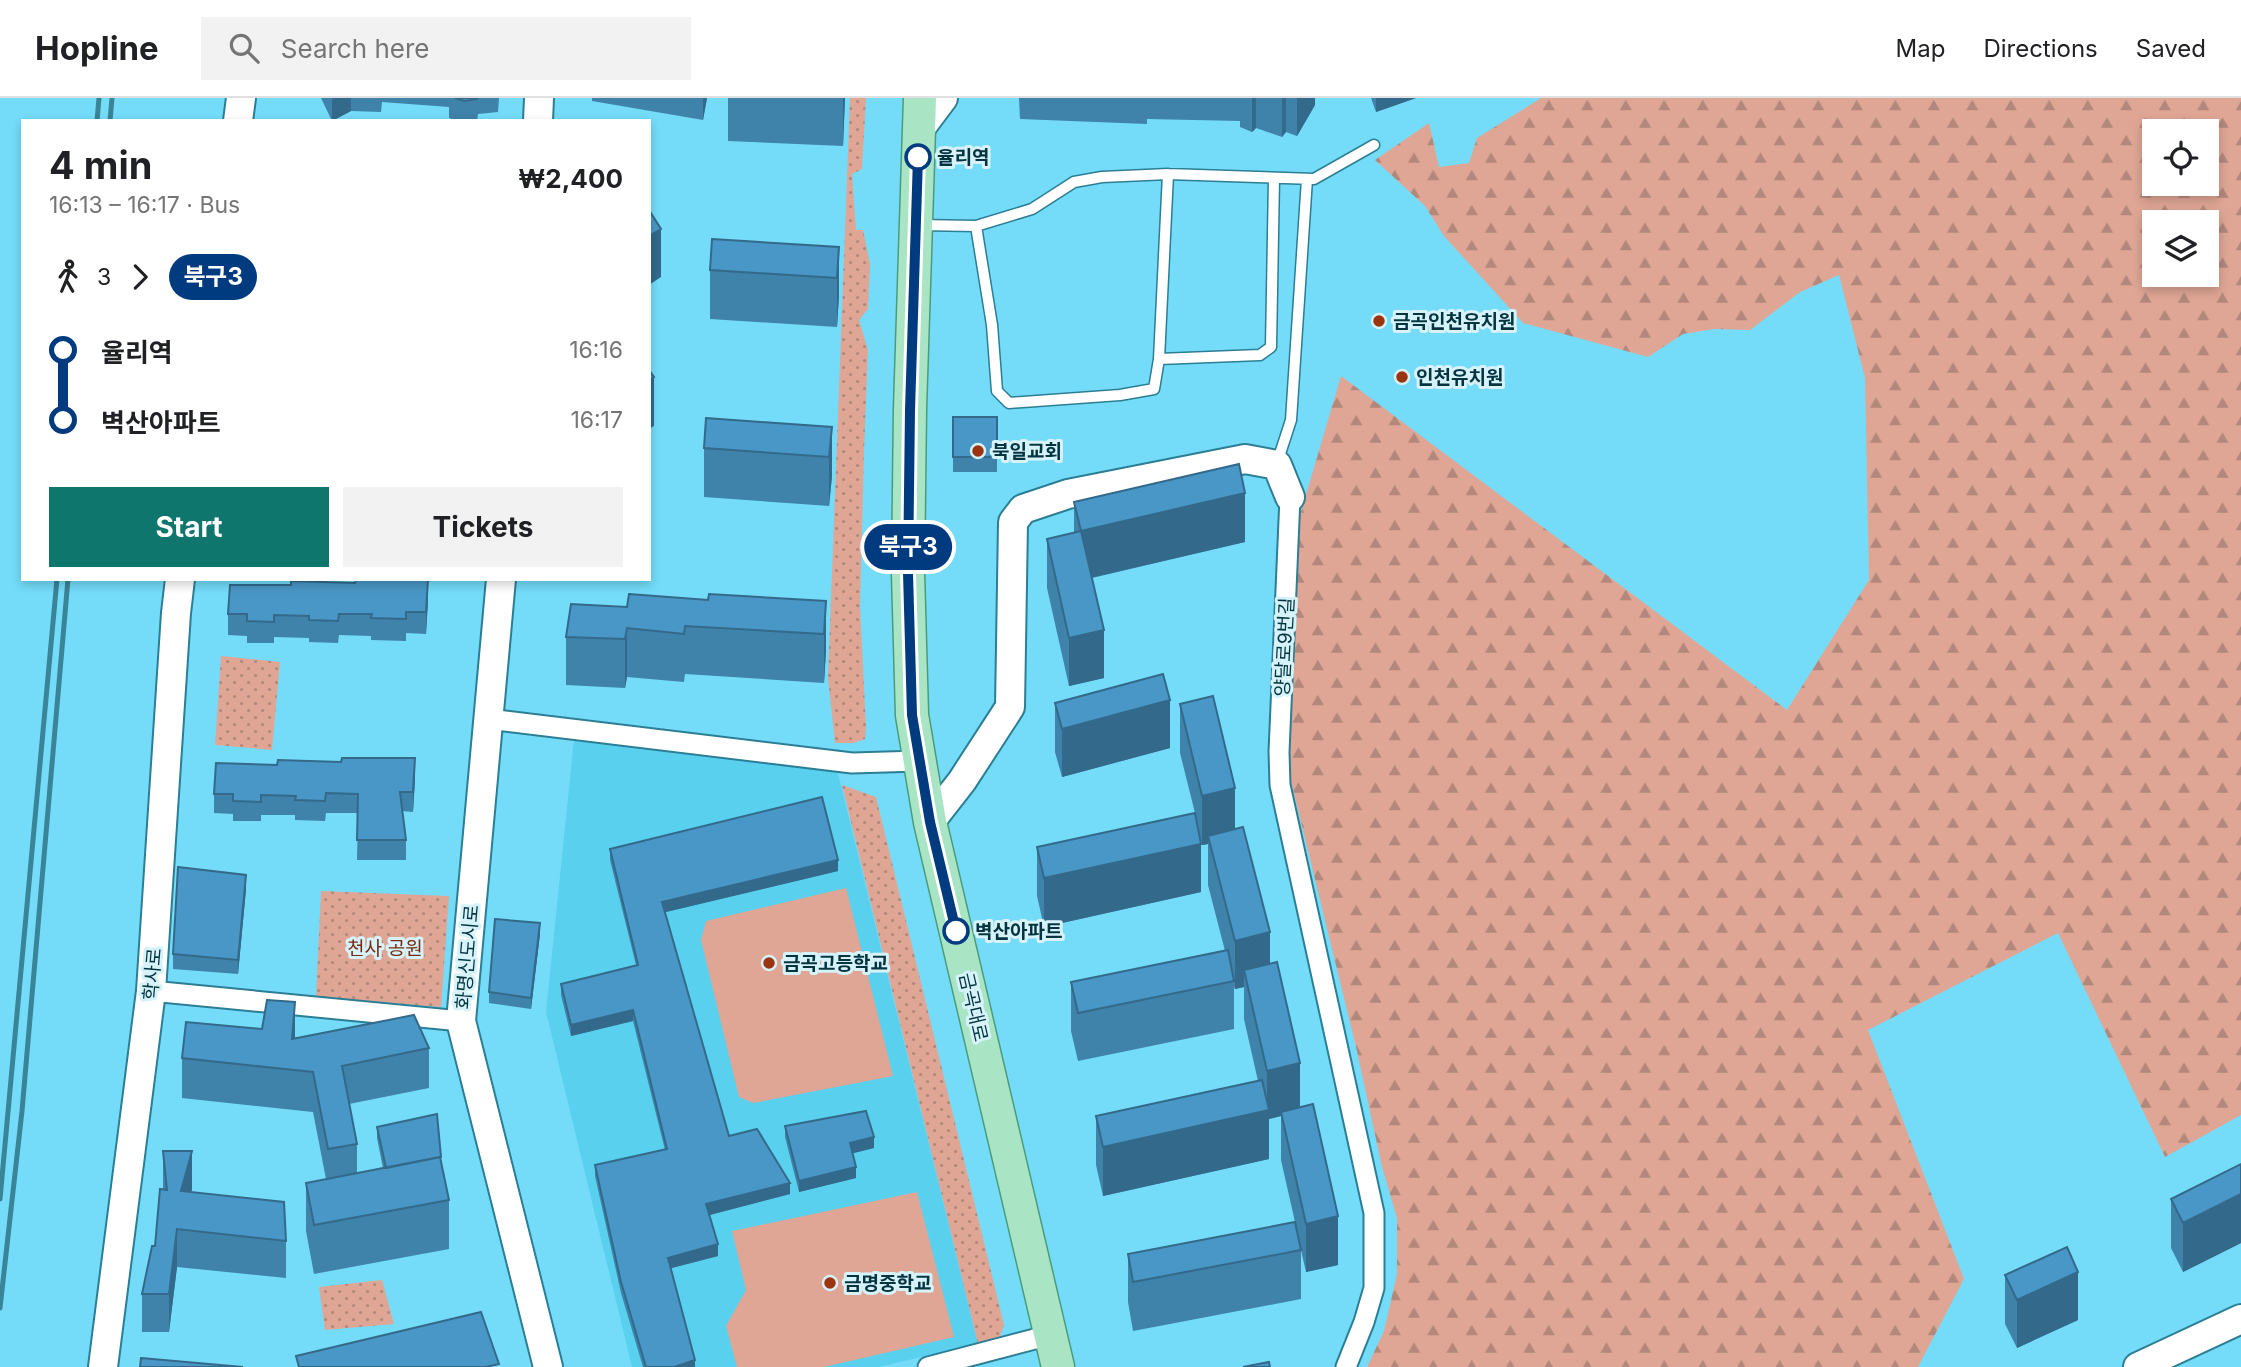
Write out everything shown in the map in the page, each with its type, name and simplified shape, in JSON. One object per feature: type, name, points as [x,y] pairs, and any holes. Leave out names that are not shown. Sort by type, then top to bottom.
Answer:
[{"type":"main road","points":[[238,119],[241,98]]},
{"type":"main road","points":[[538,119],[539,98]]},
{"type":"main road","name":"금곡대로","points":[[920,98],[908,573],[912,715],[930,822],[1058,1367]]},
{"type":"main road","points":[[919,130],[943,98]]},
{"type":"main road","points":[[930,822],[962,781],[1010,707],[1013,522],[1023,509],[1068,494],[1245,459],[1277,465]]},
{"type":"main road","name":"양달로9번길","points":[[1277,465],[1290,496]]},
{"type":"main road","name":"학사로","points":[[103,1367],[151,990],[180,581]]},
{"type":"main road","name":"화명신도시로","points":[[501,581],[461,1021],[548,1367]]},
{"type":"main road","points":[[922,773],[962,781]]},
{"type":"main road","points":[[2146,1365],[2241,1319]]},
{"type":"street","name":"양달로9번길","points":[[1290,496],[1279,752],[1280,785],[1374,1213],[1374,1288],[1346,1367]]},
{"type":"street","points":[[488,719],[922,773]]},
{"type":"street","points":[[151,990],[461,1021]]},
{"type":"street","points":[[928,1367],[1050,1335]]},
{"type":"lane","points":[[916,225],[976,226],[1032,209],[1074,182],[1102,177],[1167,174],[1314,180],[1374,145]]},
{"type":"lane","points":[[976,226],[992,325],[997,391],[1009,403],[1154,389],[1159,359],[1167,174]]},
{"type":"lane","points":[[1159,359],[1260,355],[1271,347],[1274,178]]},
{"type":"lane","points":[[1277,465],[1291,420],[1307,179]]},
{"type":"shaded area","points":[[574,740],[837,769],[978,1344],[878,1367],[632,1367],[546,1012]]},
{"type":"green space","points":[[850,98],[866,98],[862,169],[852,174],[856,230],[863,230],[870,264],[868,309],[859,320],[868,350],[860,606],[866,727],[865,739],[853,743],[835,743],[828,678]]},
{"type":"green space","points":[[1541,98],[2241,98],[2241,1115],[2165,1157],[2058,933],[1868,1030],[1964,1279],[1918,1367],[1367,1367],[1384,1331],[1397,1274],[1397,1218],[1382,1167],[1356,1047],[1289,773],[1300,515],[1341,376],[1787,710],[1869,580],[1865,378],[1839,275],[1800,292],[1750,330],[1714,329],[1683,334],[1648,357],[1523,323],[1444,236],[1425,206],[1375,160],[1429,123],[1439,167],[1469,163],[1477,138]]},
{"type":"green space","points":[[221,656],[280,662],[272,750],[215,745]]},
{"type":"green space","points":[[842,785],[876,797],[1004,1325],[999,1339],[978,1344]]},
{"type":"green space","points":[[846,888],[893,1076],[753,1103],[739,1097],[701,940],[706,921]]},
{"type":"green space","name":"천사 공원","points":[[321,891],[449,896],[441,1007],[316,997]]},
{"type":"green space","points":[[917,1192],[954,1337],[824,1367],[737,1367],[726,1326],[746,1290],[732,1231]]},
{"type":"green space","points":[[382,1280],[394,1324],[325,1330],[319,1287]]},
{"type":"building","points":[[455,98],[477,98],[477,99],[464,101]]},
{"type":"building","points":[[651,213],[661,229],[651,235]]},
{"type":"building","points":[[712,239],[839,247],[837,278],[710,270]]},
{"type":"building","points":[[953,417],[997,417],[997,457],[953,457]]},
{"type":"building","points":[[706,418],[832,427],[829,457],[704,448]]},
{"type":"building","points":[[1239,464],[1245,493],[1081,531],[1074,502]]},
{"type":"building","points":[[1081,531],[1104,630],[1069,638],[1047,539]]},
{"type":"building","points":[[291,581],[428,581],[426,612],[406,612],[406,619],[371,618],[372,614],[339,614],[338,621],[309,620],[309,616],[274,615],[274,622],[247,621],[247,614],[228,614],[230,585],[291,585]]},
{"type":"building","points":[[629,594],[708,600],[709,594],[826,601],[824,634],[685,626],[684,634],[627,628],[625,639],[566,637],[571,604],[627,607]]},
{"type":"building","points":[[1163,674],[1170,700],[1062,729],[1055,703]]},
{"type":"building","points":[[1213,696],[1235,788],[1202,796],[1180,704]]},
{"type":"building","points":[[342,758],[415,758],[413,792],[400,792],[406,840],[357,840],[358,794],[326,793],[325,801],[295,800],[296,796],[261,795],[261,802],[233,801],[233,794],[214,794],[216,763],[277,765],[278,760],[341,762]]},
{"type":"building","points":[[822,797],[838,860],[662,902],[729,1136],[757,1129],[790,1183],[706,1204],[718,1244],[668,1258],[695,1360],[674,1367],[646,1367],[621,1282],[595,1165],[667,1149],[633,1010],[571,1025],[561,984],[638,965],[610,849]]},
{"type":"building","points":[[1195,813],[1201,844],[1044,878],[1037,847]]},
{"type":"building","points":[[1243,827],[1270,932],[1235,941],[1208,836]]},
{"type":"building","points":[[178,867],[246,875],[238,960],[173,954]]},
{"type":"building","points":[[495,919],[540,923],[531,998],[489,992]]},
{"type":"building","points":[[1228,950],[1234,981],[1078,1013],[1071,982]]},
{"type":"building","points":[[1277,962],[1300,1063],[1267,1071],[1244,970]]},
{"type":"building","points":[[267,1000],[295,1002],[292,1039],[414,1015],[429,1048],[342,1066],[357,1144],[328,1149],[313,1072],[182,1058],[186,1022],[262,1029]]},
{"type":"building","points":[[1262,1080],[1269,1110],[1103,1147],[1096,1116]]},
{"type":"building","points":[[1313,1104],[1338,1216],[1306,1224],[1281,1112]]},
{"type":"building","points":[[866,1111],[874,1137],[850,1143],[856,1167],[799,1181],[785,1126]]},
{"type":"building","points":[[437,1114],[441,1157],[386,1168],[377,1127]]},
{"type":"building","points":[[163,1151],[192,1151],[181,1191],[284,1202],[286,1241],[177,1229],[169,1294],[142,1294],[152,1246],[155,1246],[160,1189],[167,1190]]},
{"type":"building","points":[[440,1157],[449,1200],[314,1225],[306,1183]]},
{"type":"building","points":[[2241,1164],[2241,1194],[2183,1223],[2171,1199]]},
{"type":"building","points":[[1295,1222],[1301,1250],[1133,1282],[1128,1254]]},
{"type":"building","points":[[2067,1247],[2078,1272],[2017,1300],[2005,1275]]},
{"type":"building","points":[[481,1312],[499,1364],[486,1367],[299,1367],[296,1356]]},
{"type":"building","points":[[141,1358],[243,1367],[140,1367]]},
{"type":"building","points":[[1269,1362],[1270,1367],[1243,1367]]},
{"type":"railway","points":[[97,119],[99,98]]},
{"type":"railway","points":[[110,119],[112,98]]},
{"type":"railway","points":[[0,1199],[57,581]]},
{"type":"railway","points":[[0,1308],[22,1111],[68,581]]},
{"type":"bus line","name":"북구3","points":[[918,157],[908,573],[912,715],[930,822],[956,931]]},
{"type":"place","name":"율리역","points":[[918,157]]},
{"type":"place","name":"금곡인천유치원","points":[[1379,321]]},
{"type":"place","name":"인천유치원","points":[[1402,377]]},
{"type":"place","name":"북일교회","points":[[978,451]]},
{"type":"place","name":"벽산아파트","points":[[956,931]]},
{"type":"place","name":"금곡고등학교","points":[[769,963]]},
{"type":"place","name":"금명중학교","points":[[830,1283]]}]
